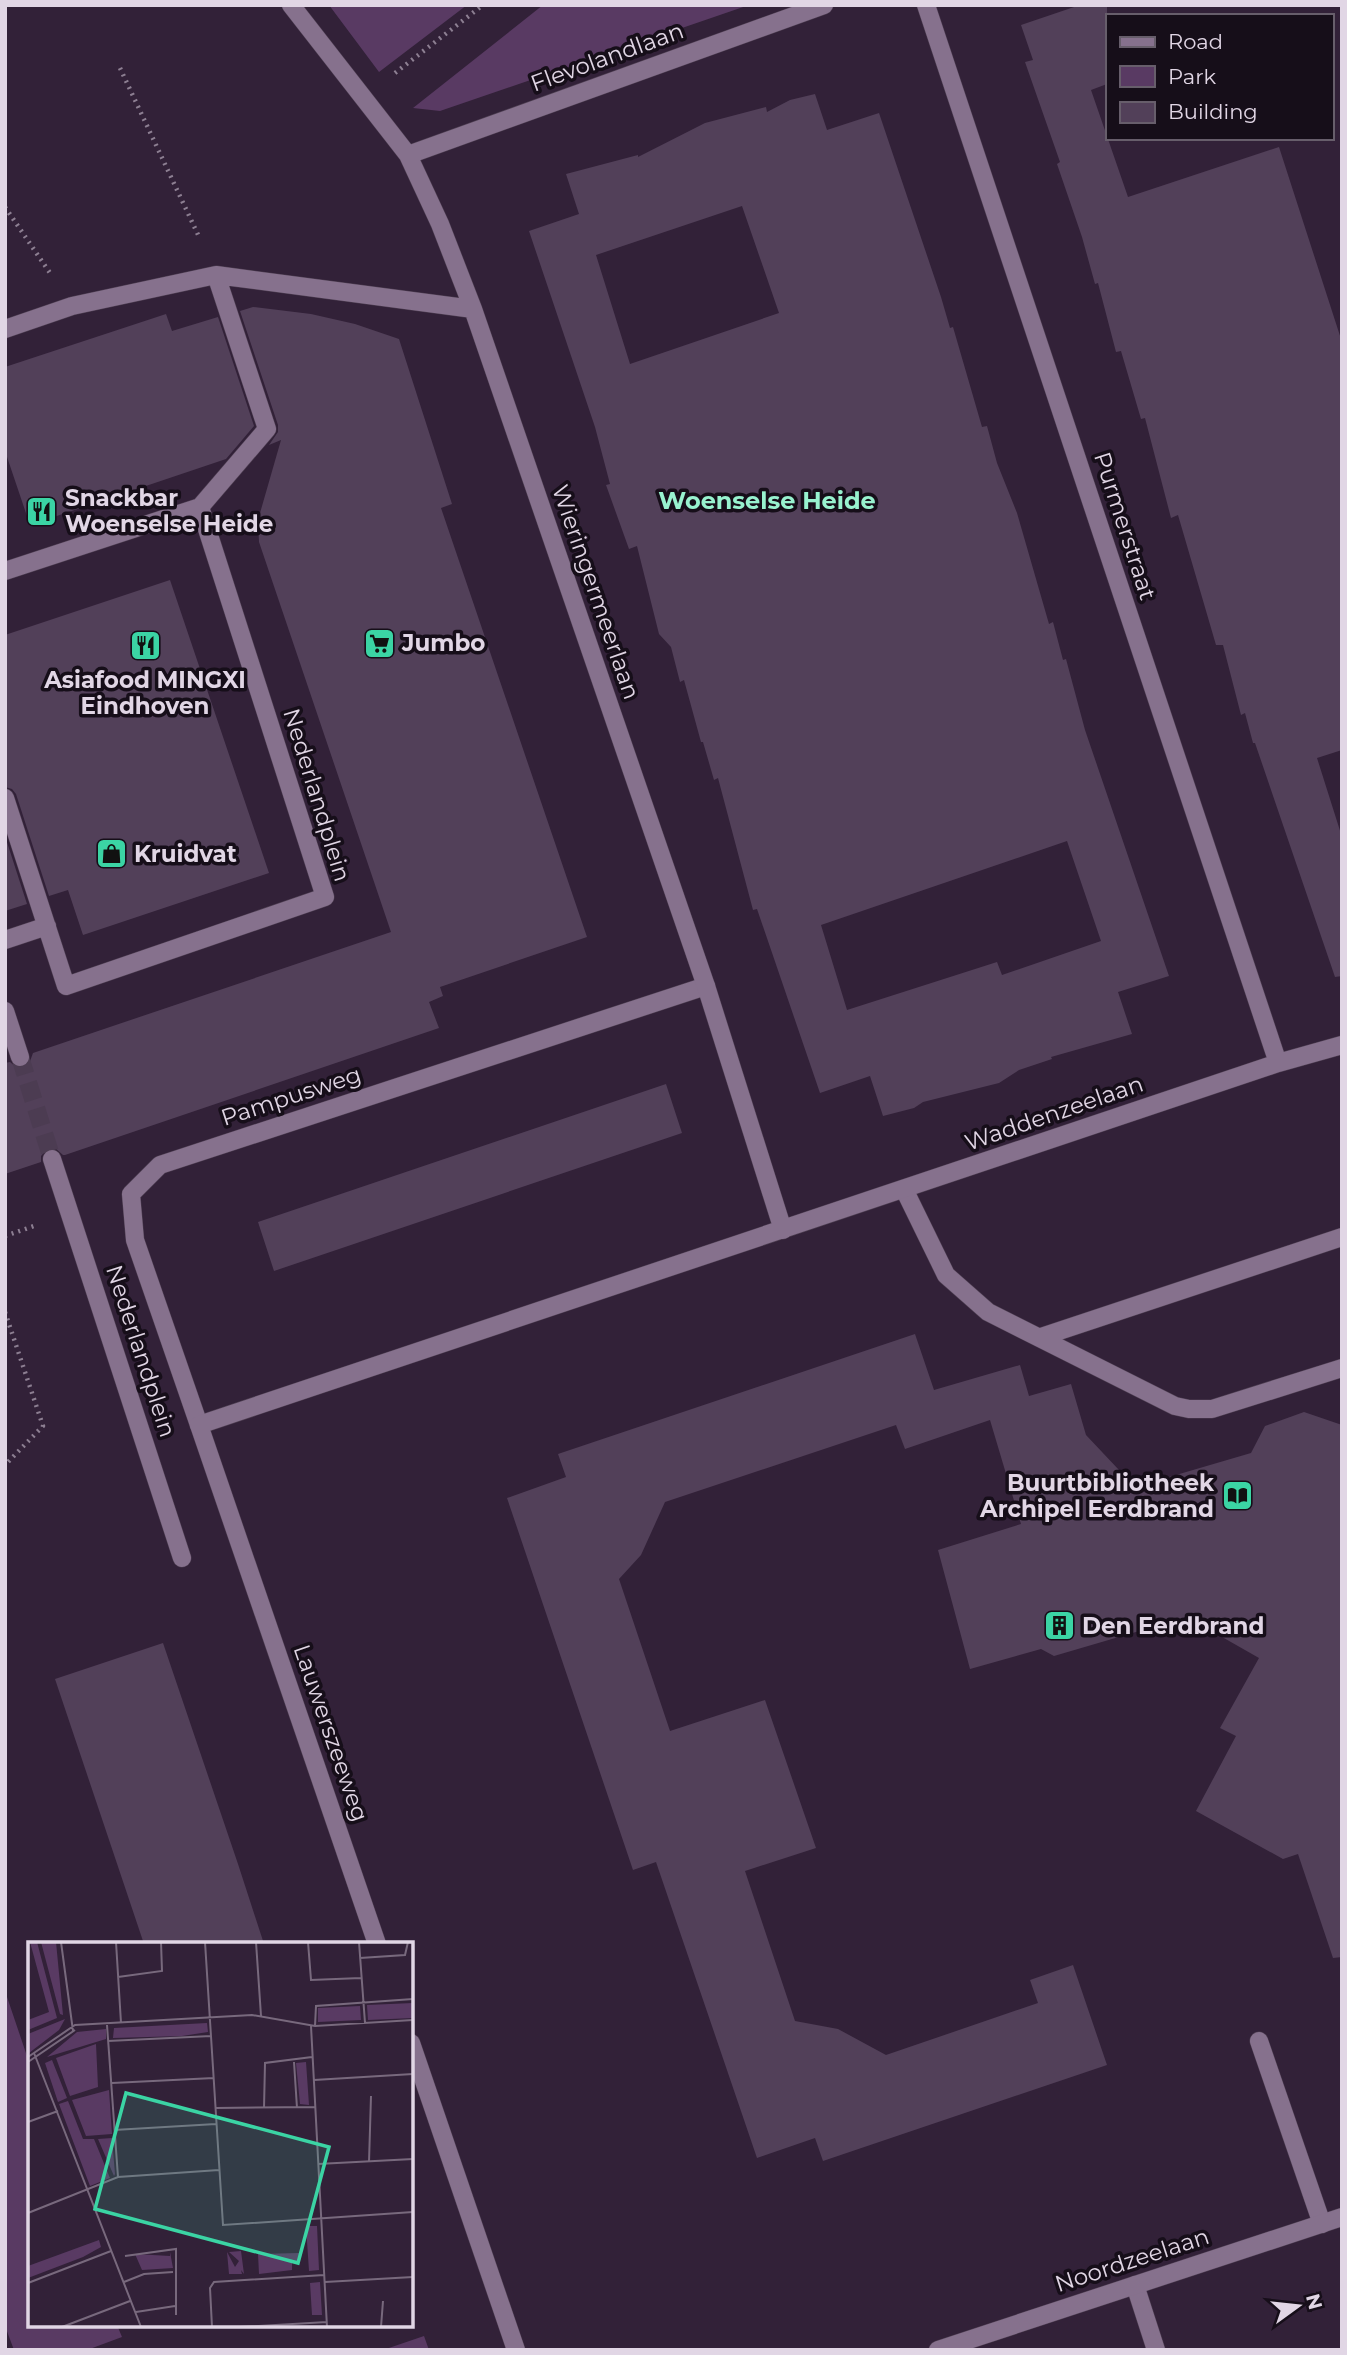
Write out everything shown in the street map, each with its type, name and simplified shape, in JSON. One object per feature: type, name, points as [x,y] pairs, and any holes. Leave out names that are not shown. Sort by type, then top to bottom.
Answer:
[{"type":"street","name":"Wieringermeerlaan","points":[[291,5],[408,155],[440,224],[473,309],[706,986],[783,1230]]},
{"type":"street","name":"Flevolandlaan","points":[[408,155],[824,5]]},
{"type":"street","name":"Purmerstraat","points":[[926,5],[1278,1063]]},
{"type":"street","points":[[5,571],[200,508],[267,429],[216,275]]},
{"type":"street","points":[[5,329],[72,306],[216,275],[473,309]]},
{"type":"street","name":"Nederlandplein","points":[[5,798],[66,986],[326,897],[200,508]]},
{"type":"street","points":[[5,940],[47,926]]},
{"type":"street","name":"Pampusweg","points":[[239,1538],[135,1240],[131,1194],[160,1165],[706,986]]},
{"type":"street","points":[[5,1011],[20,1057]]},
{"type":"street","name":"Waddenzeelaan","points":[[783,1230],[1278,1063],[1342,1045]]},
{"type":"street","name":"Nederlandplein","points":[[52,1159],[182,1558]]},
{"type":"street","points":[[904,1189],[946,1275],[988,1312],[1175,1406],[1212,1409],[1342,1368]]},
{"type":"street","points":[[200,1425],[783,1230]]},
{"type":"street","points":[[1041,1337],[1342,1237]]},
{"type":"street","name":"Lauwerszeeweg","points":[[239,1538],[376,1942]]},
{"type":"street","points":[[1259,2041],[1322,2224]]},
{"type":"street","points":[[413,2049],[516,2350]]},
{"type":"street","name":"Noordzeelaan","points":[[938,2350],[1342,2217]]},
{"type":"street","points":[[1135,2285],[1156,2350]]},
{"type":"path","points":[[363,97],[483,5]]},
{"type":"path","points":[[120,68],[216,275]]},
{"type":"path","points":[[5,207],[72,306]]},
{"type":"path","points":[[5,1312],[43,1426],[8,1462]]},
{"type":"green space","points":[[329,5],[467,5],[379,72]]},
{"type":"green space","points":[[543,5],[749,5],[440,111],[413,108]]},
{"type":"green space","points":[[5,1991],[28,2059],[28,2327],[118,2327],[122,2337],[87,2350],[14,2350],[5,2326]]},
{"type":"green space","points":[[424,2336],[429,2350],[383,2350]]},
{"type":"building","points":[[1080,5],[1107,5],[1106,84],[1091,90],[1106,140],[1108,140],[1128,197],[1279,147],[1342,342],[1342,750],[1317,758],[1342,837],[1342,976],[1335,977],[1253,743],[1245,713],[1241,715],[1223,645],[1216,645],[1178,515],[1171,518],[1145,418],[1141,419],[1121,351],[1116,352],[1098,283],[1095,284],[1057,164],[1060,162],[1025,62],[1033,60],[1021,25]]},
{"type":"building","points":[[815,94],[827,130],[879,113],[950,328],[953,327],[982,427],[987,426],[997,463],[1017,513],[1049,624],[1053,622],[1063,660],[1066,659],[1085,730],[1169,976],[1118,992],[1132,1034],[1051,1057],[1052,1059],[1019,1070],[999,1083],[923,1102],[914,1108],[883,1116],[870,1076],[820,1093],[757,909],[753,910],[718,778],[714,780],[684,680],[680,682],[671,647],[659,634],[637,546],[629,549],[606,485],[610,484],[595,427],[529,231],[579,214],[566,174],[638,157],[705,123],[766,107],[767,112],[790,100]],"holes":[[[742,206],[779,313],[630,364],[596,255]],[[1067,841],[1101,941],[1002,975],[997,962],[847,1010],[821,925]]]},
{"type":"building","points":[[253,307],[311,314],[355,324],[399,339],[452,504],[441,508],[587,937],[440,987],[443,996],[429,1002],[439,1028],[65,1155],[55,1148],[48,1148],[41,1156],[41,1162],[5,1174],[5,1063],[10,1062],[17,1068],[24,1068],[29,1064],[33,1053],[391,932],[259,542],[258,520],[281,440],[269,445],[278,432],[278,425],[240,311]]},
{"type":"building","points":[[166,314],[172,331],[218,317],[254,426],[226,459],[30,525],[5,451],[5,367]]},
{"type":"building","points":[[170,580],[269,873],[83,935],[68,890],[49,896],[16,794],[5,787],[5,635]]},
{"type":"building","points":[[5,836],[27,904],[5,911]]},
{"type":"building","points":[[666,1084],[682,1133],[274,1271],[258,1222]]},
{"type":"building","points":[[915,1334],[934,1390],[1020,1365],[1029,1396],[1071,1384],[1086,1435],[1135,1487],[1251,1453],[1265,1426],[1304,1412],[1342,1425],[1342,1957],[1333,1958],[1298,1854],[1283,1859],[1196,1811],[1236,1736],[1220,1728],[1259,1658],[1187,1617],[1054,1656],[1041,1649],[970,1669],[938,1550],[1021,1524],[990,1420],[905,1449],[896,1425],[665,1502],[641,1555],[619,1579],[670,1731],[765,1700],[816,1848],[745,1871],[795,2021],[838,2029],[886,2055],[1038,2003],[1030,1980],[1073,1965],[1107,2065],[823,2161],[815,2138],[757,2158],[656,1862],[633,1870],[507,1498],[566,1477],[558,1454]]},
{"type":"building","points":[[163,1643],[263,1942],[143,1942],[55,1679]]},
{"type":"tunnel","points":[[20,1057],[52,1159]]},
{"type":"place","name":"Snackbar Woenselse Heide","points":[[42,511]]},
{"type":"place","name":"Jumbo","points":[[379,643]]},
{"type":"place","name":"Asiafood MINGXI Eindhoven","points":[[145,646]]},
{"type":"place","name":"Kruidvat","points":[[111,854]]},
{"type":"place","name":"Buurtbibliotheek Archipel Eerdbrand","points":[[1237,1496]]},
{"type":"place","name":"Den Eerdbrand","points":[[1059,1626]]},
{"type":"district","name":"Woenselse Heide","points":[[767,501]]}]
